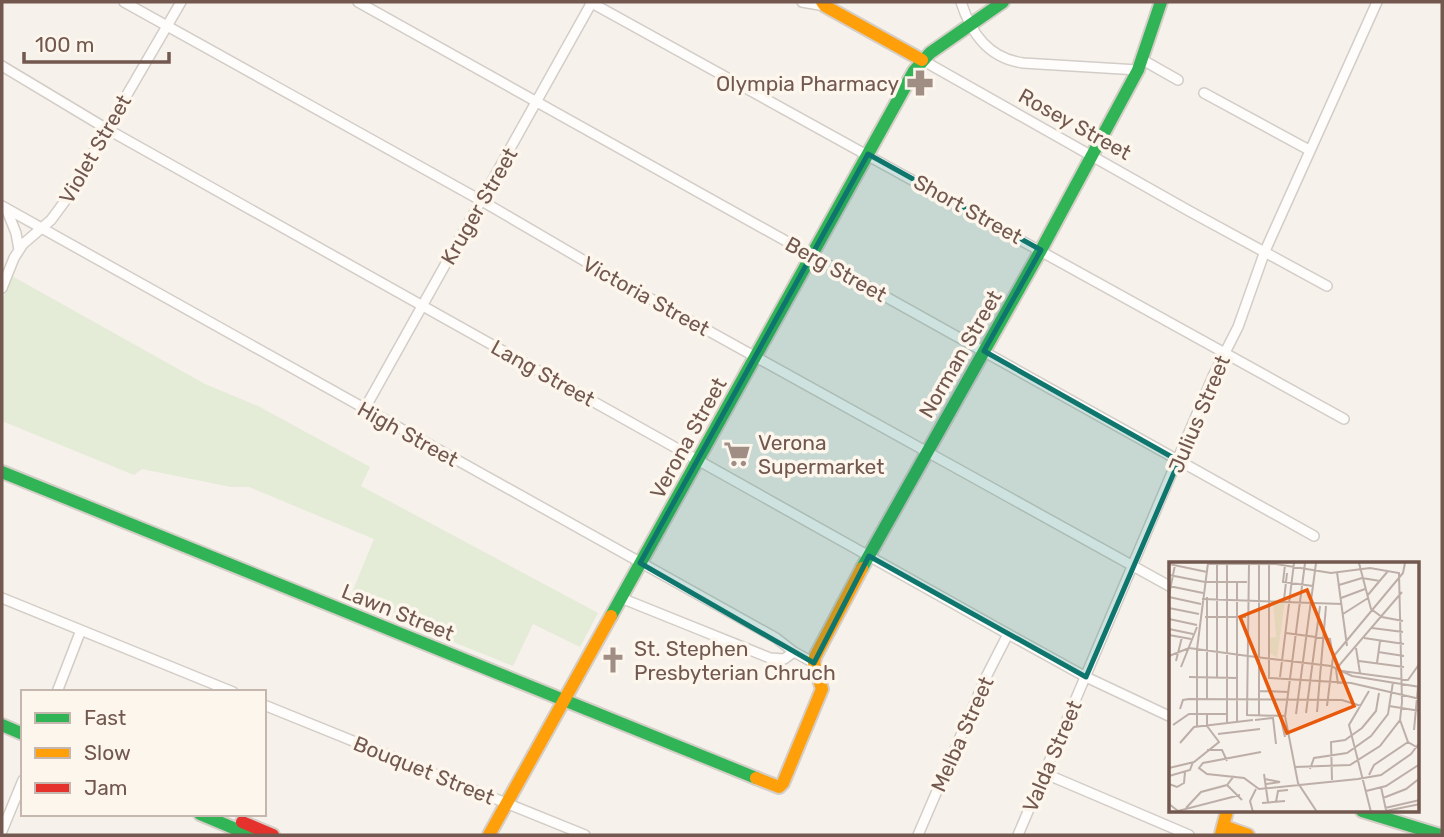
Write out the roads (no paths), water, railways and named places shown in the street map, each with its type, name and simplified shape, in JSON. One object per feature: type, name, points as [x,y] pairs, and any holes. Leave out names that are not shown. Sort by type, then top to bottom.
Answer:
[{"type":"street","name":"Victoria Street","points":[[124,2],[482,201],[624,284],[1169,586]]},
{"type":"street","name":"Violet Street","points":[[2,288],[19,250],[27,239],[57,214],[181,2]]},
{"type":"street","name":"Berg Street","points":[[358,2],[1314,536]]},
{"type":"street","name":"Kruger Street","points":[[364,410],[592,2]]},
{"type":"street","name":"Short Street","points":[[592,2],[1344,419]]},
{"type":"street","name":"Rosey Street","points":[[802,2],[823,4],[1327,286]]},
{"type":"street","points":[[961,2],[969,25],[995,53],[1014,61],[1140,65],[1178,80]]},
{"type":"street","points":[[922,60],[969,25],[986,8],[1003,2]]},
{"type":"street","name":"Norman Street","points":[[815,660],[869,555],[1041,250],[1140,65],[1161,2]]},
{"type":"street","name":"Julius Street","points":[[1086,677],[1244,311],[1265,251],[1377,2]]},
{"type":"street","name":"Verona Street","points":[[489,835],[922,60]]},
{"type":"street","name":"Lang Street","points":[[2,66],[107,130],[1008,634],[1086,677],[1169,716]]},
{"type":"street","points":[[1204,93],[1309,150]]},
{"type":"street","points":[[4,207],[16,233],[19,250]]},
{"type":"street","name":"High Street","points":[[4,207],[776,638],[794,652],[815,660]]},
{"type":"street","name":"Lawn Street","points":[[2,472],[779,787],[822,689],[815,660]]},
{"type":"street","points":[[2,598],[228,690]]},
{"type":"street","points":[[621,598],[770,658],[783,659],[794,652]]},
{"type":"street","points":[[58,690],[81,630]]},
{"type":"street","name":"Melba Street","points":[[918,835],[986,677],[1008,634]]},
{"type":"street","name":"Valda Street","points":[[1018,835],[1086,677]]},
{"type":"street","name":"Bouquet Street","points":[[266,706],[584,835]]},
{"type":"street","points":[[2,725],[21,733]]},
{"type":"street","points":[[2,734],[21,742]]},
{"type":"street","points":[[1045,774],[1189,835]]},
{"type":"street","points":[[2,831],[21,785]]},
{"type":"street","points":[[1365,812],[1440,835]]},
{"type":"street","points":[[205,816],[250,835]]},
{"type":"street","points":[[228,816],[273,835]]},
{"type":"street","points":[[1224,820],[1248,835]]},
{"type":"place","name":"Olympia Pharmacy","points":[[920,83]]},
{"type":"place","name":"Verona Supermarket","points":[[737,454]]},
{"type":"place","name":"St. Stephen Presbyterian Chruch","points":[[613,660]]}]
